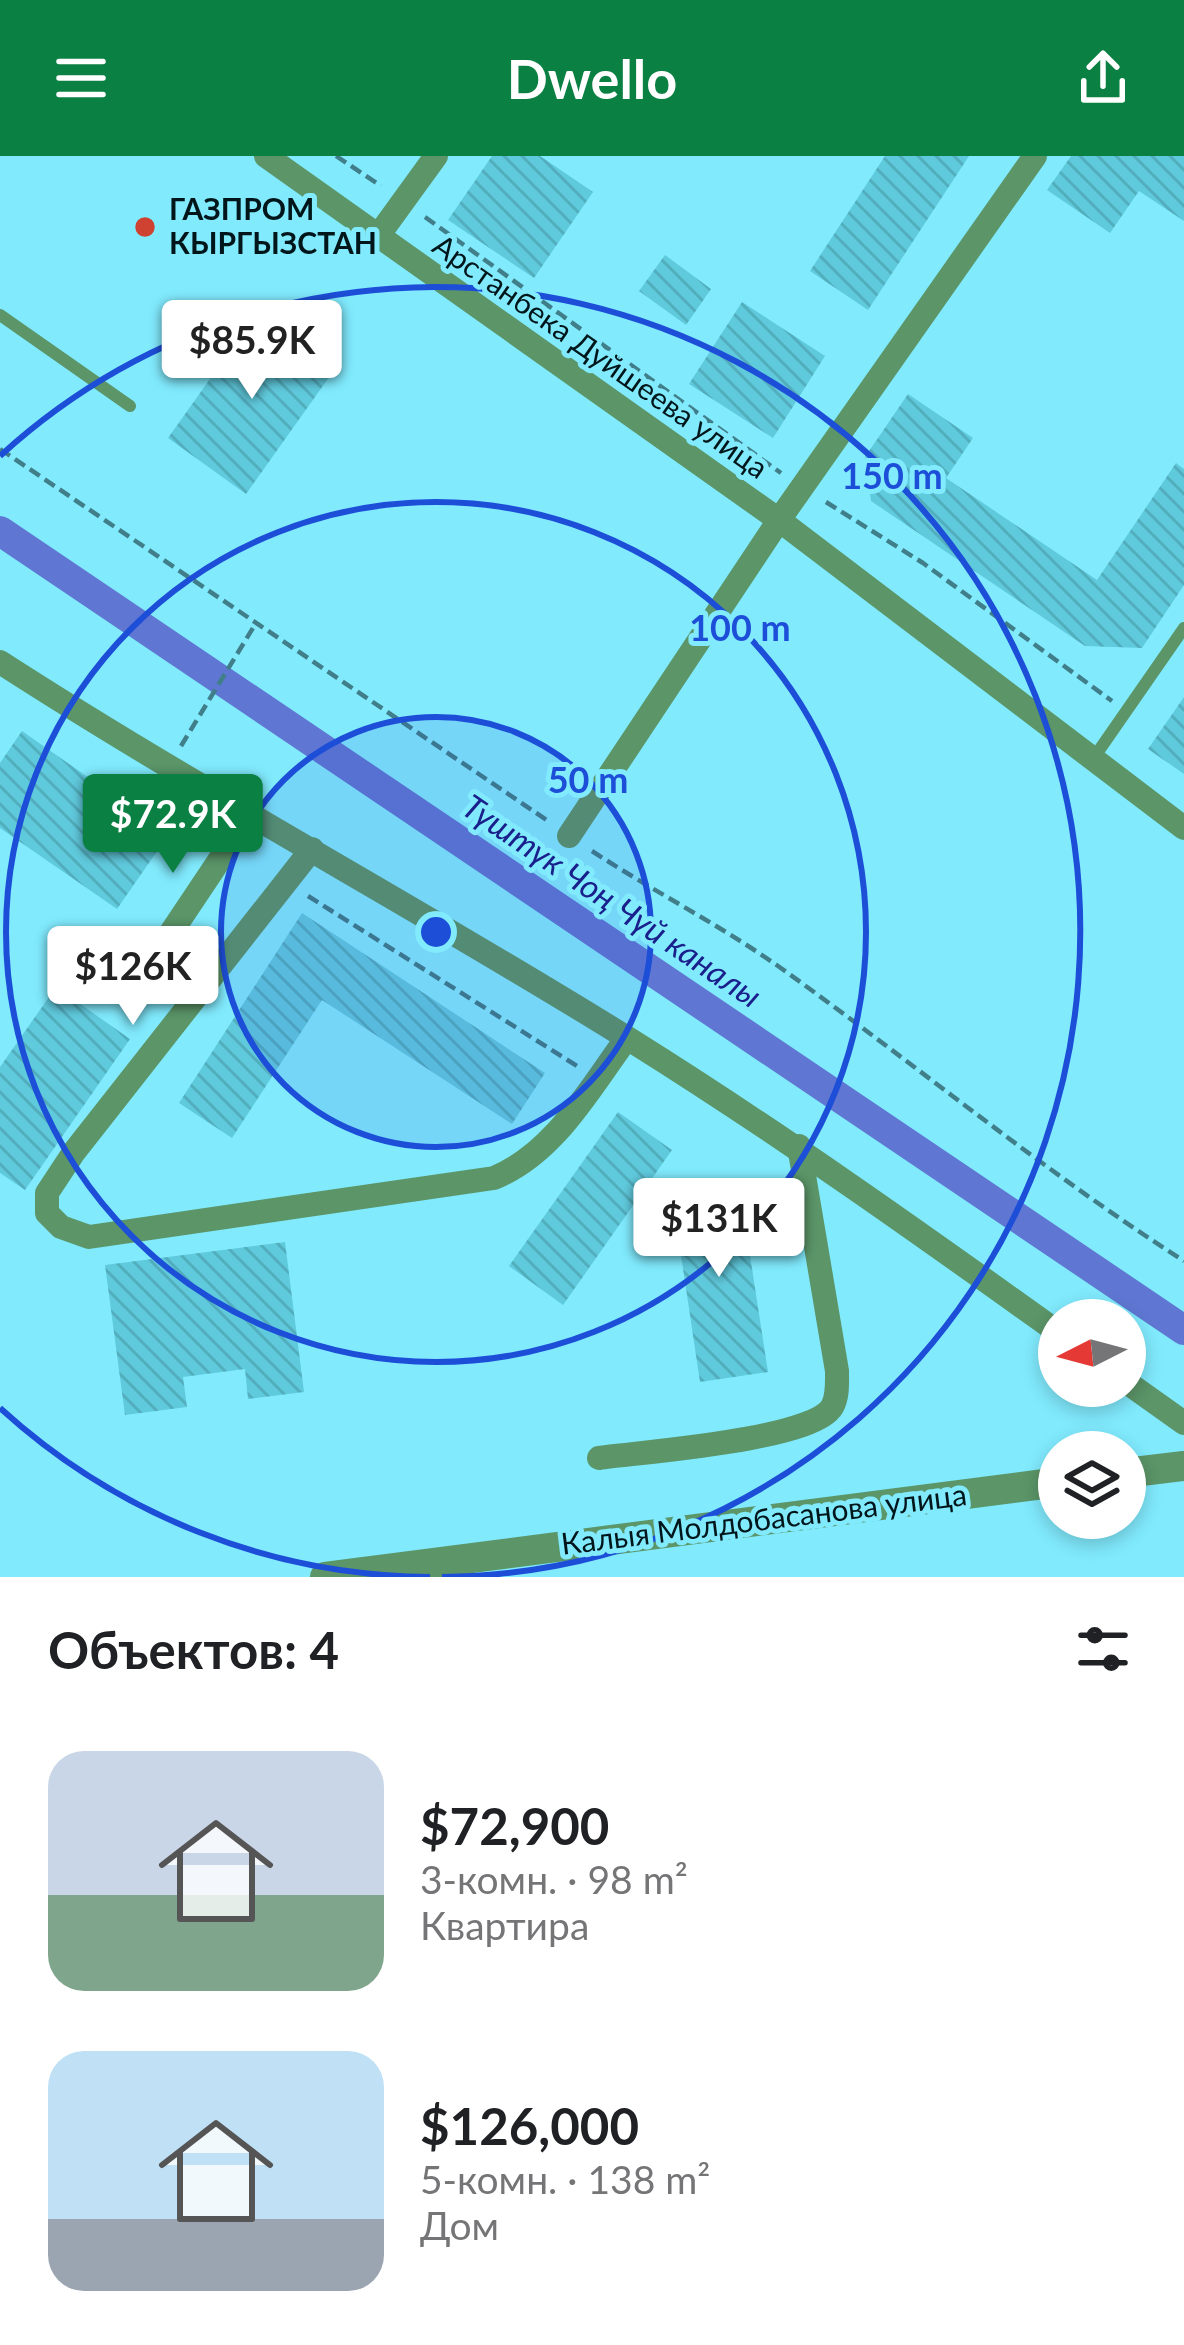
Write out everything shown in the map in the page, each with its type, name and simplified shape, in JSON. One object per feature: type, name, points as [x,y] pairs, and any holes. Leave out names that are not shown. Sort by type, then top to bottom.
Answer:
[{"type":"street","name":"Арстанбека Дуйшеева улица","points":[[266,156],[779,520],[1184,829]]},
{"type":"street","points":[[379,236],[436,156]]},
{"type":"street","points":[[569,836],[779,520],[1035,156]]},
{"type":"street","points":[[0,662],[799,1146],[1038,1319]]},
{"type":"street","points":[[144,973],[251,813]]},
{"type":"street","points":[[312,849],[46,1193],[47,1213],[61,1227],[89,1237],[494,1178],[519,1168],[556,1134],[627,1038]]},
{"type":"street","points":[[599,1458],[788,1432],[824,1416],[833,1406],[837,1371],[799,1146]]},
{"type":"street","points":[[1146,1396],[1184,1423]]},
{"type":"street","points":[[1146,1471],[1184,1466]]},
{"type":"street","name":"Калыя Молдобасанова улица","points":[[325,1577],[1038,1485]]},
{"type":"lane","points":[[0,315],[130,406]]},
{"type":"lane","points":[[1094,760],[1184,628]]},
{"type":"path","points":[[336,156],[802,488],[923,562],[1126,712]]},
{"type":"path","points":[[0,449],[569,836],[777,965],[1122,1221],[1184,1261]]},
{"type":"path","points":[[199,719],[256,622]]},
{"type":"path","points":[[286,883],[597,1079]]},
{"type":"building","points":[[492,156],[540,156],[593,192],[534,278],[448,220]]},
{"type":"building","points":[[885,156],[969,156],[868,310],[810,271]]},
{"type":"building","points":[[1071,156],[1184,156],[1184,221],[1139,191],[1110,233],[1047,190]]},
{"type":"building","points":[[665,255],[711,289],[686,325],[639,291]]},
{"type":"building","points":[[742,302],[825,356],[773,438],[689,384]]},
{"type":"building","points":[[259,310],[337,366],[246,494],[168,438]]},
{"type":"building","points":[[908,394],[973,438],[946,478],[1097,580],[1176,463],[1184,469],[1184,585],[1142,648],[1085,646],[871,501],[865,457]]},
{"type":"building","points":[[1184,697],[1184,774],[1148,749]]},
{"type":"building","points":[[22,731],[169,834],[117,909],[0,828],[0,763]]},
{"type":"building","points":[[302,913],[545,1073],[512,1124],[322,1000],[232,1138],[179,1103]]},
{"type":"building","points":[[56,987],[130,1039],[25,1190],[0,1173],[0,1067]]},
{"type":"building","points":[[618,1112],[672,1150],[563,1305],[509,1266]]},
{"type":"building","points":[[738,1178],[768,1372],[700,1382],[671,1188]]},
{"type":"building","points":[[285,1242],[304,1392],[248,1399],[245,1369],[183,1377],[187,1407],[125,1415],[105,1265]]},
{"type":"waterway","name":"Түштүк Чоң Чүй каналы","points":[[0,531],[1184,1330]]},
{"type":"place","name":"ГАЗПРОМ КЫРГЫЗСТАН","points":[[145,227]]}]
